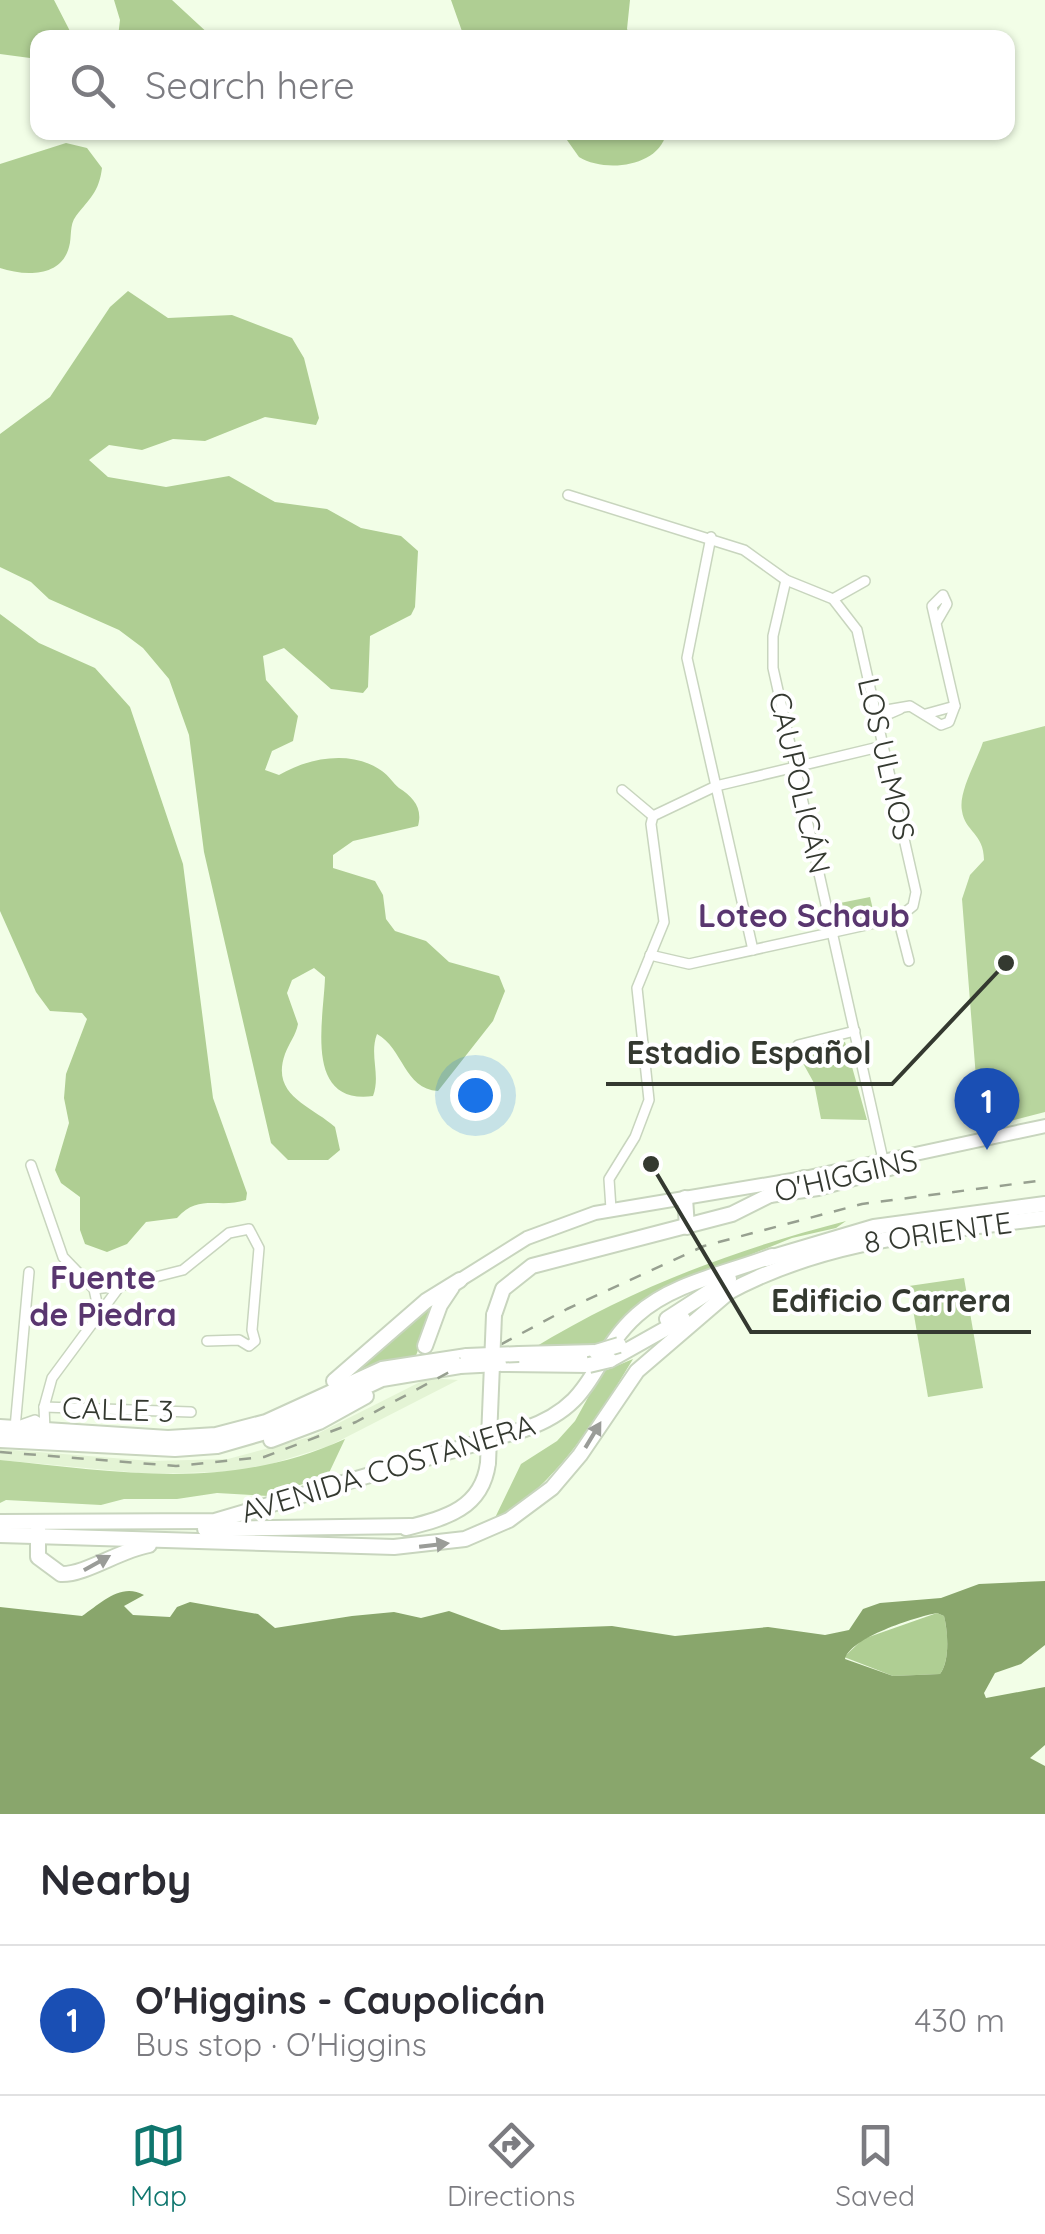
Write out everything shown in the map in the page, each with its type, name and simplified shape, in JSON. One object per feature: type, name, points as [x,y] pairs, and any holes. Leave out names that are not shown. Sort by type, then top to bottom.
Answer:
[{"type":"main road","name":"O'HIGGINS","points":[[686,1198],[772,1196],[1045,1126]]},
{"type":"main road","name":"O'HIGGINS","points":[[460,1280],[543,1231],[611,1209],[884,1166]]},
{"type":"main road","points":[[302,1544],[411,1526],[450,1516],[470,1504],[484,1483],[488,1463],[494,1315],[503,1288],[532,1266],[740,1212],[804,1178]]},
{"type":"main road","points":[[686,1198],[687,1227]]},
{"type":"main road","name":"8 ORIENTE","points":[[464,1361],[526,1355],[598,1359],[772,1256],[874,1227],[1045,1204]]},
{"type":"main road","name":"8 ORIENTE","points":[[464,1361],[500,1364],[598,1359],[784,1265],[846,1246],[1045,1218]]},
{"type":"main road","name":"AVENIDA COSTANERA","points":[[0,1522],[169,1524],[242,1515],[535,1425],[563,1410],[586,1390],[617,1337],[646,1307],[674,1291],[772,1256]]},
{"type":"main road","points":[[292,1410],[369,1355],[423,1304],[460,1280]]},
{"type":"main road","points":[[424,1346],[442,1300],[460,1280]]},
{"type":"main road","name":"AVENIDA COSTANERA","points":[[0,1535],[432,1546],[474,1536],[510,1520],[564,1476],[644,1363],[729,1292]]},
{"type":"main road","points":[[423,1304],[436,1316]]},
{"type":"main road","points":[[8,1427],[43,1425],[199,1437],[250,1428],[405,1373],[464,1361]]},
{"type":"main road","points":[[0,1440],[196,1449],[234,1447],[286,1435],[354,1390]]},
{"type":"main road","points":[[28,1441],[43,1425]]},
{"type":"main road","points":[[45,1521],[36,1535],[42,1563],[67,1575],[126,1550],[184,1540]]},
{"type":"main road","points":[[169,1524],[291,1530],[411,1526]]},
{"type":"street","points":[[568,495],[752,554],[786,580],[834,599],[865,581]]},
{"type":"street","points":[[711,538],[687,649],[754,950]]},
{"type":"street","name":"CAUPOLICÁN","points":[[786,580],[772,658],[884,1166]]},
{"type":"street","name":"LOS ULMOS","points":[[834,599],[854,624],[916,892],[913,906],[898,918]]},
{"type":"street","points":[[876,716],[914,706],[946,724],[955,706],[936,624]]},
{"type":"street","points":[[611,1209],[609,1178],[636,1138],[649,1100],[638,988],[664,922],[650,824],[654,816],[716,786],[883,746]]},
{"type":"street","points":[[622,790],[654,816]]},
{"type":"street","points":[[650,955],[684,965],[898,918],[909,961]]},
{"type":"street","points":[[798,1045],[855,1031]]},
{"type":"street","points":[[31,1165],[63,1257],[94,1290],[100,1316]]},
{"type":"street","points":[[94,1290],[183,1270],[229,1232],[249,1229],[259,1248],[252,1330],[242,1331],[239,1340],[207,1341]]},
{"type":"street","points":[[8,1427],[29,1272]]},
{"type":"street","points":[[43,1425],[52,1378],[120,1286]]},
{"type":"street","name":"CALLE 3","points":[[44,1407],[191,1412]]},
{"type":"shaded area","points":[[0,0],[54,0],[69,30],[30,30],[30,58],[0,54]]},
{"type":"shaded area","points":[[114,0],[172,0],[204,30],[119,30]]},
{"type":"shaded area","points":[[451,0],[630,0],[628,30],[462,30]]},
{"type":"shaded area","points":[[567,140],[663,140],[653,154],[629,164],[602,165],[579,157]]},
{"type":"shaded area","points":[[66,143],[87,148],[102,168],[96,189],[74,220],[65,257],[40,272],[0,268],[0,164]]},
{"type":"shaded area","points":[[128,291],[168,318],[232,315],[292,338],[304,358],[319,418],[316,425],[265,417],[205,441],[173,439],[142,450],[109,445],[89,460],[108,477],[166,487],[229,476],[275,502],[327,509],[361,528],[401,536],[418,551],[415,607],[411,615],[370,636],[368,687],[363,693],[331,689],[284,648],[263,656],[266,680],[298,716],[293,741],[272,751],[265,770],[279,775],[316,760],[357,760],[384,773],[409,795],[419,814],[418,826],[353,841],[333,855],[333,868],[375,881],[383,895],[386,919],[395,931],[426,941],[449,962],[499,976],[505,991],[493,1021],[438,1091],[418,1083],[386,1040],[377,1034],[373,1096],[351,1095],[336,1087],[322,1056],[325,977],[314,968],[292,980],[287,993],[298,1024],[285,1054],[283,1080],[296,1098],[335,1127],[340,1150],[328,1160],[288,1160],[271,1143],[204,852],[189,735],[169,679],[143,648],[119,630],[49,599],[31,582],[0,567],[0,434],[50,397],[110,307]]},
{"type":"shaded area","points":[[0,614],[39,643],[95,668],[130,707],[183,864],[213,1098],[247,1193],[246,1200],[201,1204],[177,1218],[146,1222],[127,1244],[107,1252],[85,1244],[80,1230],[80,1197],[61,1183],[55,1170],[69,1123],[64,1098],[66,1074],[87,1019],[82,1013],[50,1011],[36,992],[0,911]]},
{"type":"shaded area","points":[[1045,726],[1045,1112],[980,1129],[962,899],[970,875],[984,860],[981,844],[964,818],[963,795],[983,742]]},
{"type":"shaded area","points":[[870,897],[875,918],[839,926],[835,904]]},
{"type":"shaded area","points":[[845,1042],[867,1120],[821,1119],[814,1083],[799,1056]]},
{"type":"shaded area","points":[[846,1221],[836,1228],[792,1238],[681,1283],[599,1345],[532,1349],[607,1307],[684,1273],[763,1245]]},
{"type":"shaded area","points":[[964,1278],[983,1388],[928,1397],[909,1286]]},
{"type":"shaded area","points":[[439,1296],[415,1358],[348,1377]]},
{"type":"shaded area","points":[[633,1359],[572,1451],[536,1490],[492,1524],[521,1464],[557,1441],[575,1421],[602,1372]]},
{"type":"shaded area","points":[[428,1378],[458,1380],[329,1446],[248,1471],[150,1474],[0,1460],[0,1449],[151,1461],[228,1459],[313,1436]]},
{"type":"shaded area","points":[[345,1439],[328,1475],[269,1496],[217,1493],[177,1499],[124,1499],[101,1505],[6,1500],[0,1503],[0,1460],[132,1473],[217,1472],[302,1456]]},
{"type":"shaded area","points":[[1045,1581],[1045,1645],[1021,1664],[995,1673],[984,1693],[986,1698],[1045,1687],[1045,1745],[1030,1758],[1045,1766],[1045,1814],[0,1814],[0,1607],[82,1616],[127,1591],[144,1595],[124,1606],[133,1615],[170,1617],[177,1607],[190,1602],[258,1614],[275,1628],[352,1616],[394,1612],[421,1618],[449,1611],[501,1630],[612,1626],[675,1636],[768,1627],[825,1635],[849,1630],[863,1609],[880,1603],[941,1598],[979,1584]],"holes":[[[927,1615],[944,1616],[947,1654],[940,1674],[893,1676],[845,1659],[858,1644],[885,1630]]]},
{"type":"shaded area","points":[[937,1613],[944,1616],[947,1638],[947,1654],[940,1674],[893,1676],[844,1657],[863,1639]]},
{"type":"railway","points":[[0,1452],[176,1466],[264,1457],[356,1422],[567,1309],[704,1246],[862,1204],[1045,1180]]},
{"type":"place","name":"Estadio Español","points":[[1006,963]]},
{"type":"place","name":"O'Higgins - Caupolicán","points":[[987,1150]]},
{"type":"place","name":"Edificio Carrera","points":[[651,1164]]},
{"type":"district","name":"Loteo Schaub","points":[[804,916]]},
{"type":"district","name":"Fuente de Piedra","points":[[103,1296]]}]
